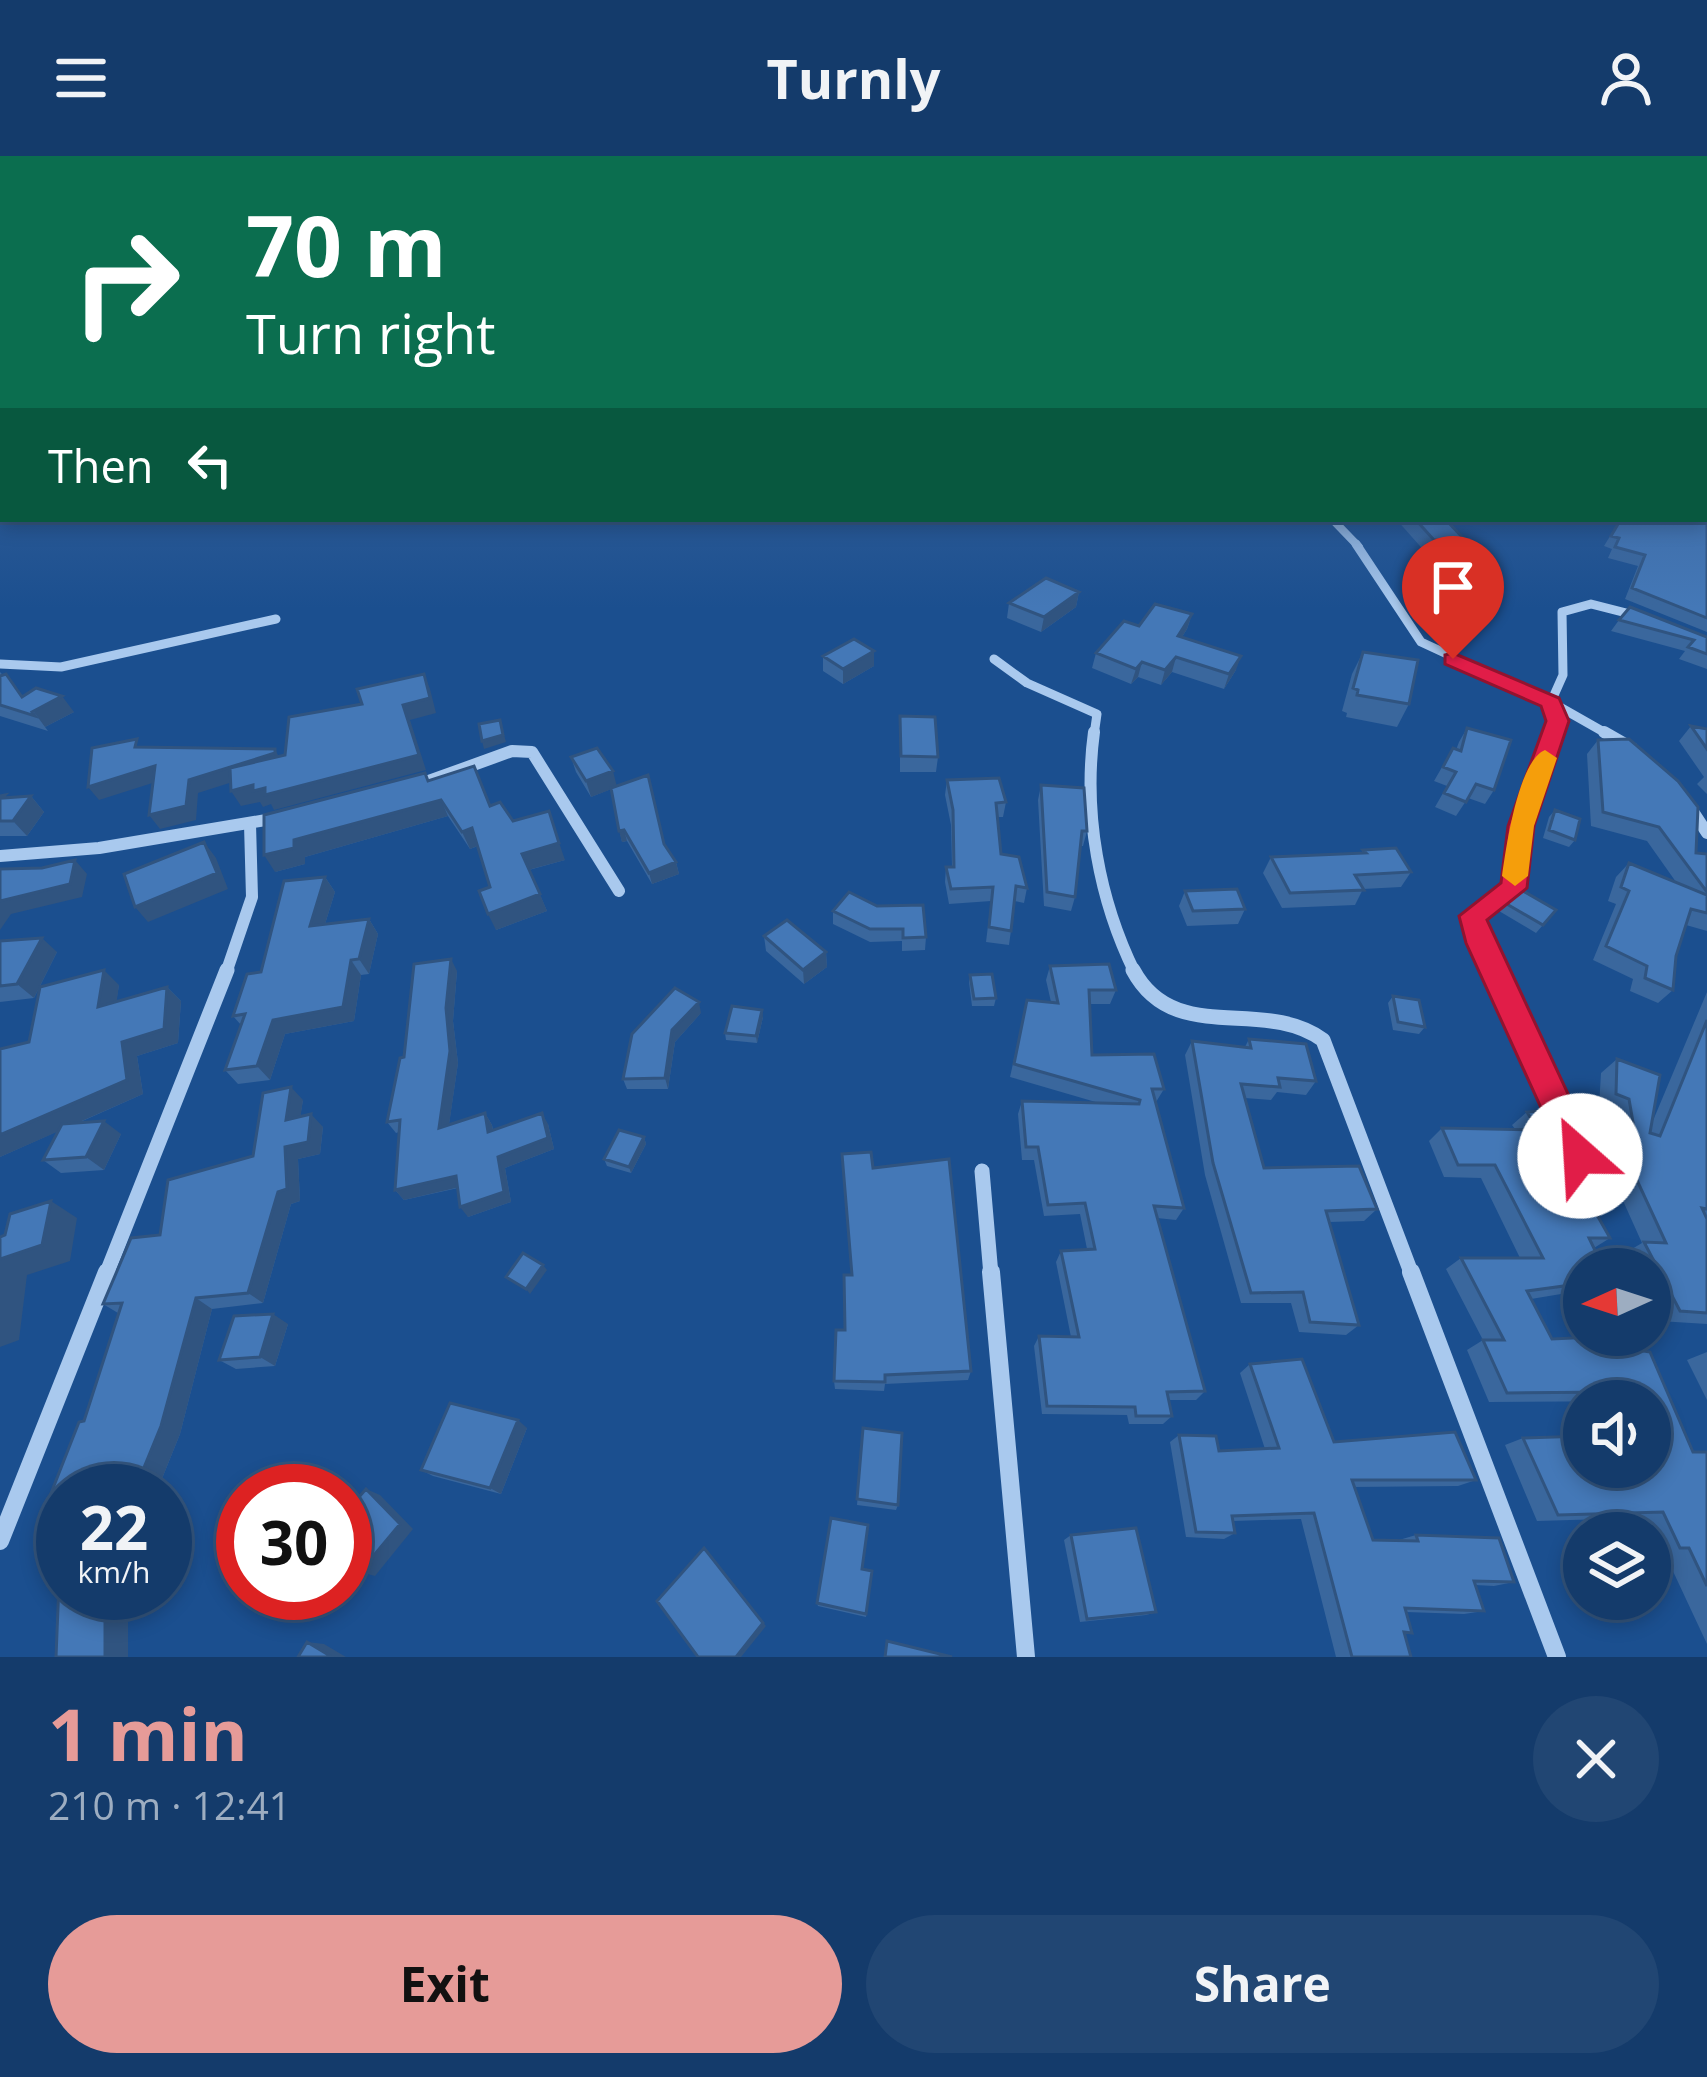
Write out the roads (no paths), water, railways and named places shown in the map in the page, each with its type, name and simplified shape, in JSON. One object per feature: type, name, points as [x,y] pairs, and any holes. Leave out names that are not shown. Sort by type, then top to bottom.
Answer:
[{"type":"street","points":[[1336,522],[1370,559],[1421,642],[1551,702],[1639,752]]},
{"type":"street","points":[[1570,1135],[1480,943],[1472,916],[1514,888],[1521,826],[1557,721],[1551,702],[1563,675],[1562,612],[1568,607],[1612,607],[1652,620]]},
{"type":"street","points":[[0,664],[62,667],[276,619]]},
{"type":"street","points":[[994,659],[1027,683],[1097,714],[1089,781],[1095,836],[1126,951],[1136,977],[1153,999],[1190,1016],[1299,1024],[1323,1040],[1557,1657]]},
{"type":"street","points":[[403,789],[512,751],[532,752],[619,891]]},
{"type":"street","points":[[1679,791],[1707,833]]},
{"type":"street","points":[[0,856],[100,848],[296,814]]},
{"type":"street","points":[[0,1541],[248,917],[250,824]]},
{"type":"street","points":[[982,1171],[1026,1657]]}]
